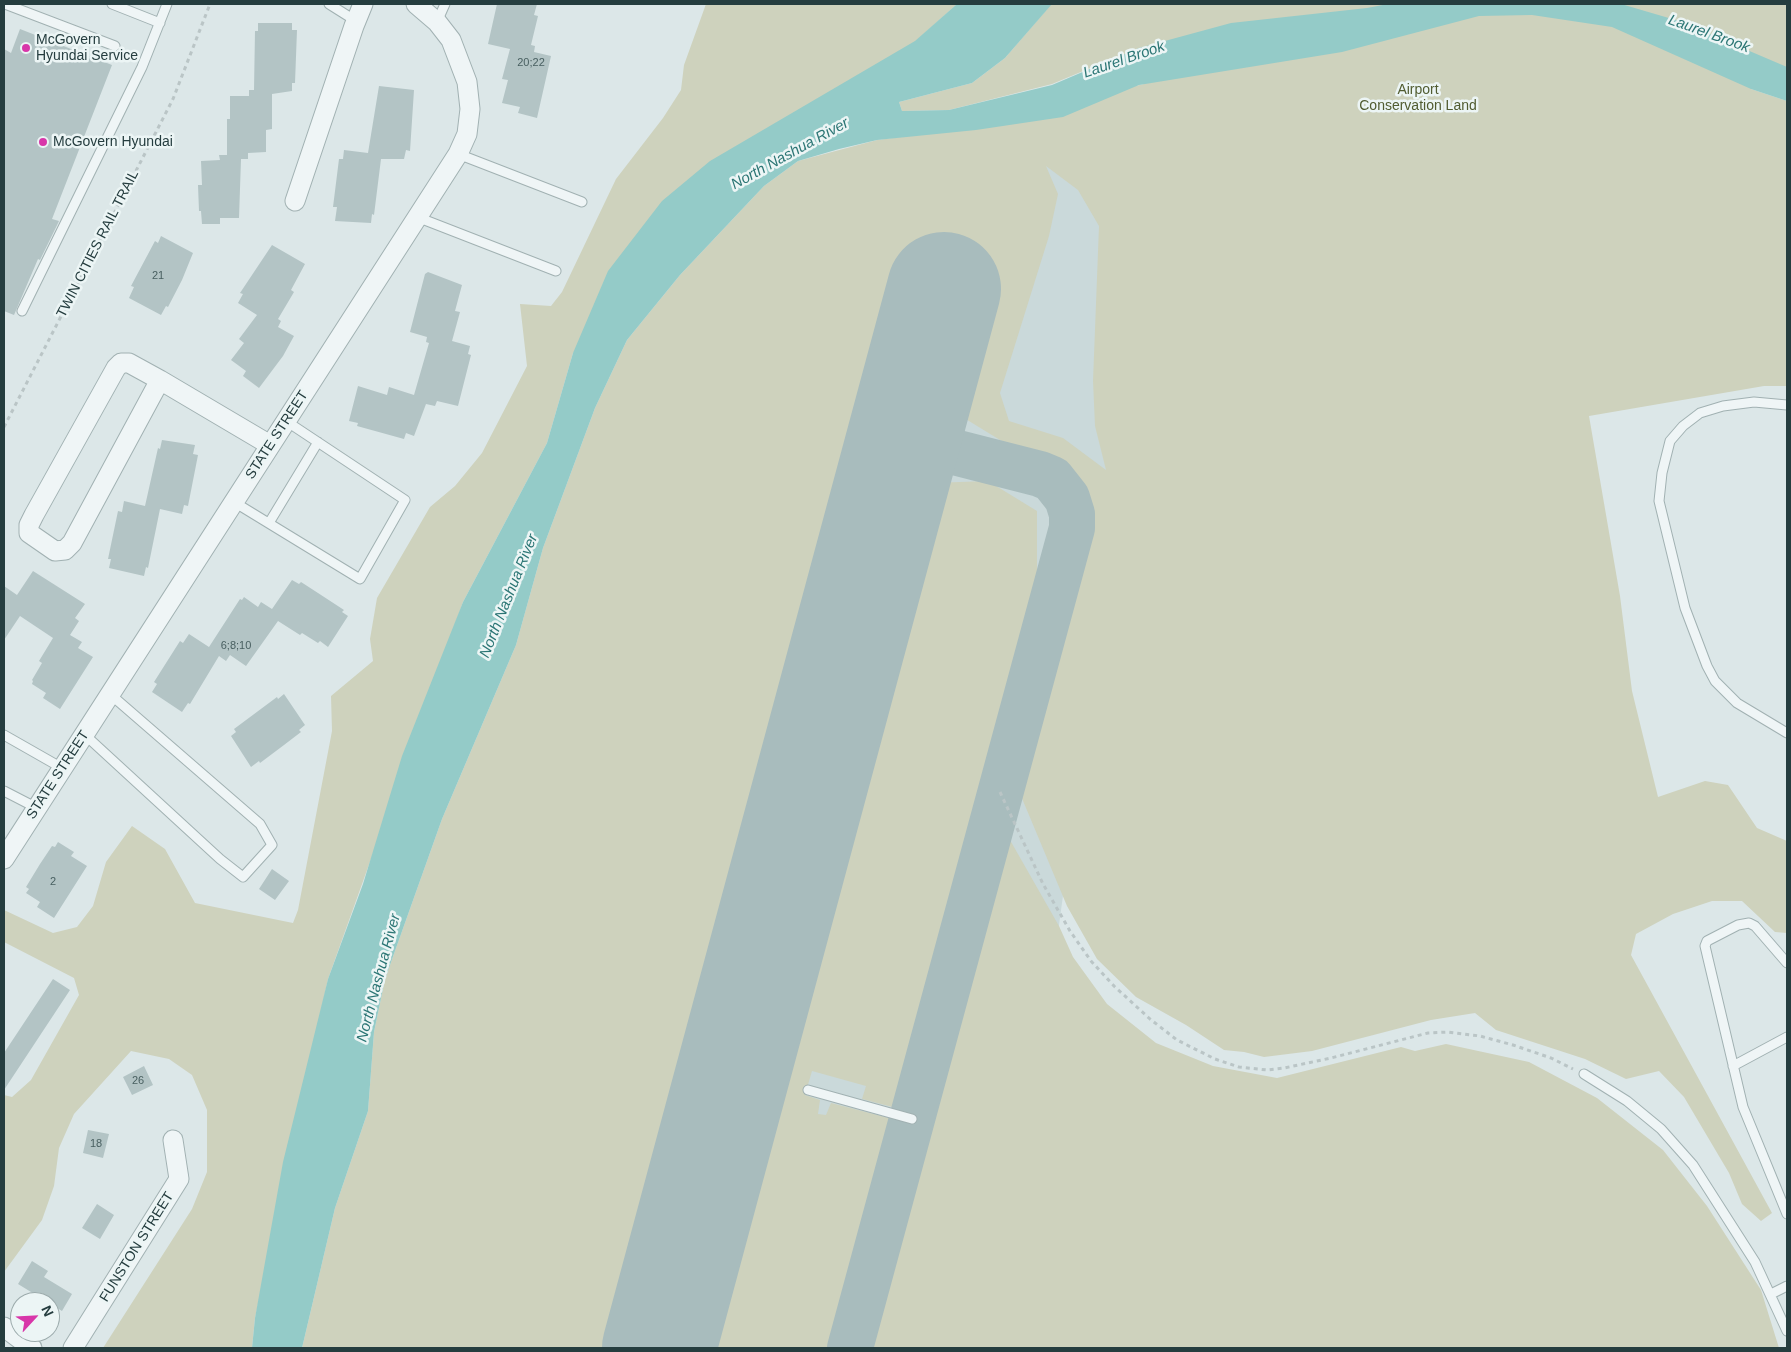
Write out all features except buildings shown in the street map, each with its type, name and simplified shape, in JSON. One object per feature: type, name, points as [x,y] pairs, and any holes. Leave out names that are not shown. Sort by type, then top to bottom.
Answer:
[{"type":"street","points":[[295,201],[363,4]]},
{"type":"street","name":"STATE STREET","points":[[4,859],[458,154],[467,134],[470,109],[467,82],[451,40],[437,22],[416,4]]},
{"type":"street","points":[[160,380],[72,543],[65,550],[55,551],[29,532],[29,525],[116,368],[121,363],[129,363],[160,380],[270,445]]},
{"type":"street","name":"FUNSTON STREET","points":[[73,1348],[179,1179],[173,1140]]},
{"type":"street","points":[[4,1327],[32,1348]]},
{"type":"lane","points":[[5,4],[115,46]]},
{"type":"lane","points":[[112,4],[160,23]]},
{"type":"lane","points":[[22,311],[142,67],[167,4]]},
{"type":"lane","points":[[329,4],[356,22]]},
{"type":"lane","points":[[437,22],[445,4]]},
{"type":"lane","points":[[458,154],[582,202]]},
{"type":"lane","points":[[417,217],[556,271]]},
{"type":"lane","points":[[1787,405],[1754,402],[1723,406],[1700,413],[1683,426],[1670,441],[1662,473],[1658,501],[1685,608],[1707,666],[1715,681],[1738,703],[1787,733]]},
{"type":"lane","points":[[234,502],[360,579],[406,500],[286,421]]},
{"type":"lane","points":[[269,523],[318,442]]},
{"type":"lane","points":[[84,734],[220,859],[244,877],[272,845],[260,824],[110,694]]},
{"type":"lane","points":[[4,735],[62,768]]},
{"type":"lane","points":[[4,791],[37,808]]},
{"type":"lane","points":[[1787,962],[1755,926],[1749,923],[1738,924],[1707,941],[1705,946],[1733,1066],[1749,1124],[1787,1214]]},
{"type":"lane","points":[[1733,1066],[1787,1037]]},
{"type":"lane","points":[[1584,1074],[1627,1101],[1661,1129],[1692,1165],[1755,1262],[1787,1331]]},
{"type":"lane","points":[[808,1090],[912,1119]]},
{"type":"lane","points":[[1771,1294],[1787,1286]]},
{"type":"path","name":"TWIN CITIES RAIL TRAIL","points":[[4,427],[173,99],[210,4]]},
{"type":"path","points":[[1000,792],[1043,884],[1070,931],[1092,961],[1114,986],[1176,1040],[1215,1060],[1239,1067],[1267,1070],[1284,1068],[1331,1058],[1428,1032],[1448,1032],[1480,1036],[1513,1045],[1551,1058],[1584,1074]]},
{"type":"shaded area","points":[[1091,115],[1127,240],[1081,762],[1002,1348],[343,1348],[630,514]]},
{"type":"green space","points":[[706,4],[957,4],[573,353],[547,443],[463,602],[328,979],[255,1318],[252,1348],[103,1348],[192,1209],[207,1172],[207,1110],[192,1075],[169,1059],[131,1051],[74,1114],[59,1148],[54,1186],[42,1220],[4,1272],[4,1095],[12,1097],[31,1080],[79,995],[74,978],[4,942],[4,910],[53,933],[77,927],[93,906],[106,862],[132,826],[165,849],[195,903],[293,923],[298,910],[332,731],[331,696],[373,661],[370,639],[377,598],[430,507],[455,486],[482,453],[527,366],[520,304],[551,306],[562,292],[616,179],[663,118],[681,90],[684,65]]},
{"type":"green space","name":"Airport Conservation Land","points":[[1049,4],[1787,4],[1787,68],[1751,89],[1787,101],[1787,386],[1764,386],[1589,416],[1620,596],[1632,691],[1658,797],[1705,781],[1728,785],[1757,828],[1787,841],[1787,933],[1775,932],[1742,901],[1712,901],[1673,914],[1636,934],[1631,955],[1772,1213],[1761,1221],[1742,1204],[1729,1173],[1684,1097],[1659,1071],[1626,1079],[1585,1059],[1496,1030],[1475,1013],[1431,1020],[1312,1051],[1264,1057],[1224,1050],[1186,1025],[1136,997],[1097,959],[1067,906],[1016,784],[1087,527],[1086,501],[1075,483],[1061,469],[1000,440],[951,410],[981,294],[906,277],[618,1348],[302,1348],[335,1208],[368,1111],[374,1032],[385,979],[442,819],[516,645],[543,548],[595,408],[627,340],[680,275],[764,186],[798,161],[877,140],[923,134],[1144,84],[1100,64],[1052,84],[949,110],[902,111],[899,102],[972,83],[1005,58],[1048,8]],"holes":[[[1046,166],[1078,190],[1099,226],[1093,381],[1095,426],[1106,470],[1063,438],[1009,421],[1000,393],[1049,236],[1058,194]]]},
{"type":"green space","points":[[988,481],[1037,511],[1037,571],[1007,711],[900,1109],[862,1099],[866,1086],[812,1071],[805,1095],[820,1100],[818,1114],[826,1115],[831,1103],[897,1120],[876,1201],[830,1345],[828,1348],[699,1348],[932,483]]},
{"type":"green space","points":[[1006,833],[1059,926],[1073,957],[1107,1004],[1156,1043],[1213,1066],[1277,1078],[1401,1047],[1415,1051],[1446,1044],[1529,1062],[1597,1098],[1663,1150],[1707,1206],[1761,1290],[1779,1348],[866,1348]]},
{"type":"water","points":[[957,4],[1052,4],[1005,58],[972,83],[899,102],[902,111],[949,110],[1052,85],[1139,48],[1231,23],[1388,4],[1621,4],[1679,21],[1787,67],[1787,101],[1751,89],[1612,27],[1532,15],[1479,16],[1342,52],[1139,85],[1063,117],[976,130],[877,140],[839,149],[798,161],[764,186],[680,275],[627,340],[595,408],[543,548],[516,645],[442,819],[385,979],[374,1032],[368,1111],[335,1208],[302,1348],[252,1348],[255,1318],[283,1162],[328,979],[363,884],[402,756],[463,602],[547,443],[573,353],[608,271],[662,201],[710,161],[915,41]]},
{"type":"taxiway","points":[[850,1348],[1072,528],[1072,514],[1067,498],[1052,479],[1040,474],[903,439]]},
{"type":"runway","points":[[659,1348],[944,289]]},
{"type":"place","name":"McGovern Hyundai Service","points":[[26,48]]},
{"type":"place","name":"McGovern Hyundai","points":[[43,142]]},
{"type":"water label","name":"Laurel Brook","points":[[1709,34]]},
{"type":"water label","name":"Laurel Brook","points":[[1124,60]]},
{"type":"water label","name":"North Nashua River","points":[[790,154]]},
{"type":"water label","name":"North Nashua River","points":[[509,596]]},
{"type":"water label","name":"North Nashua River","points":[[379,978]]}]
